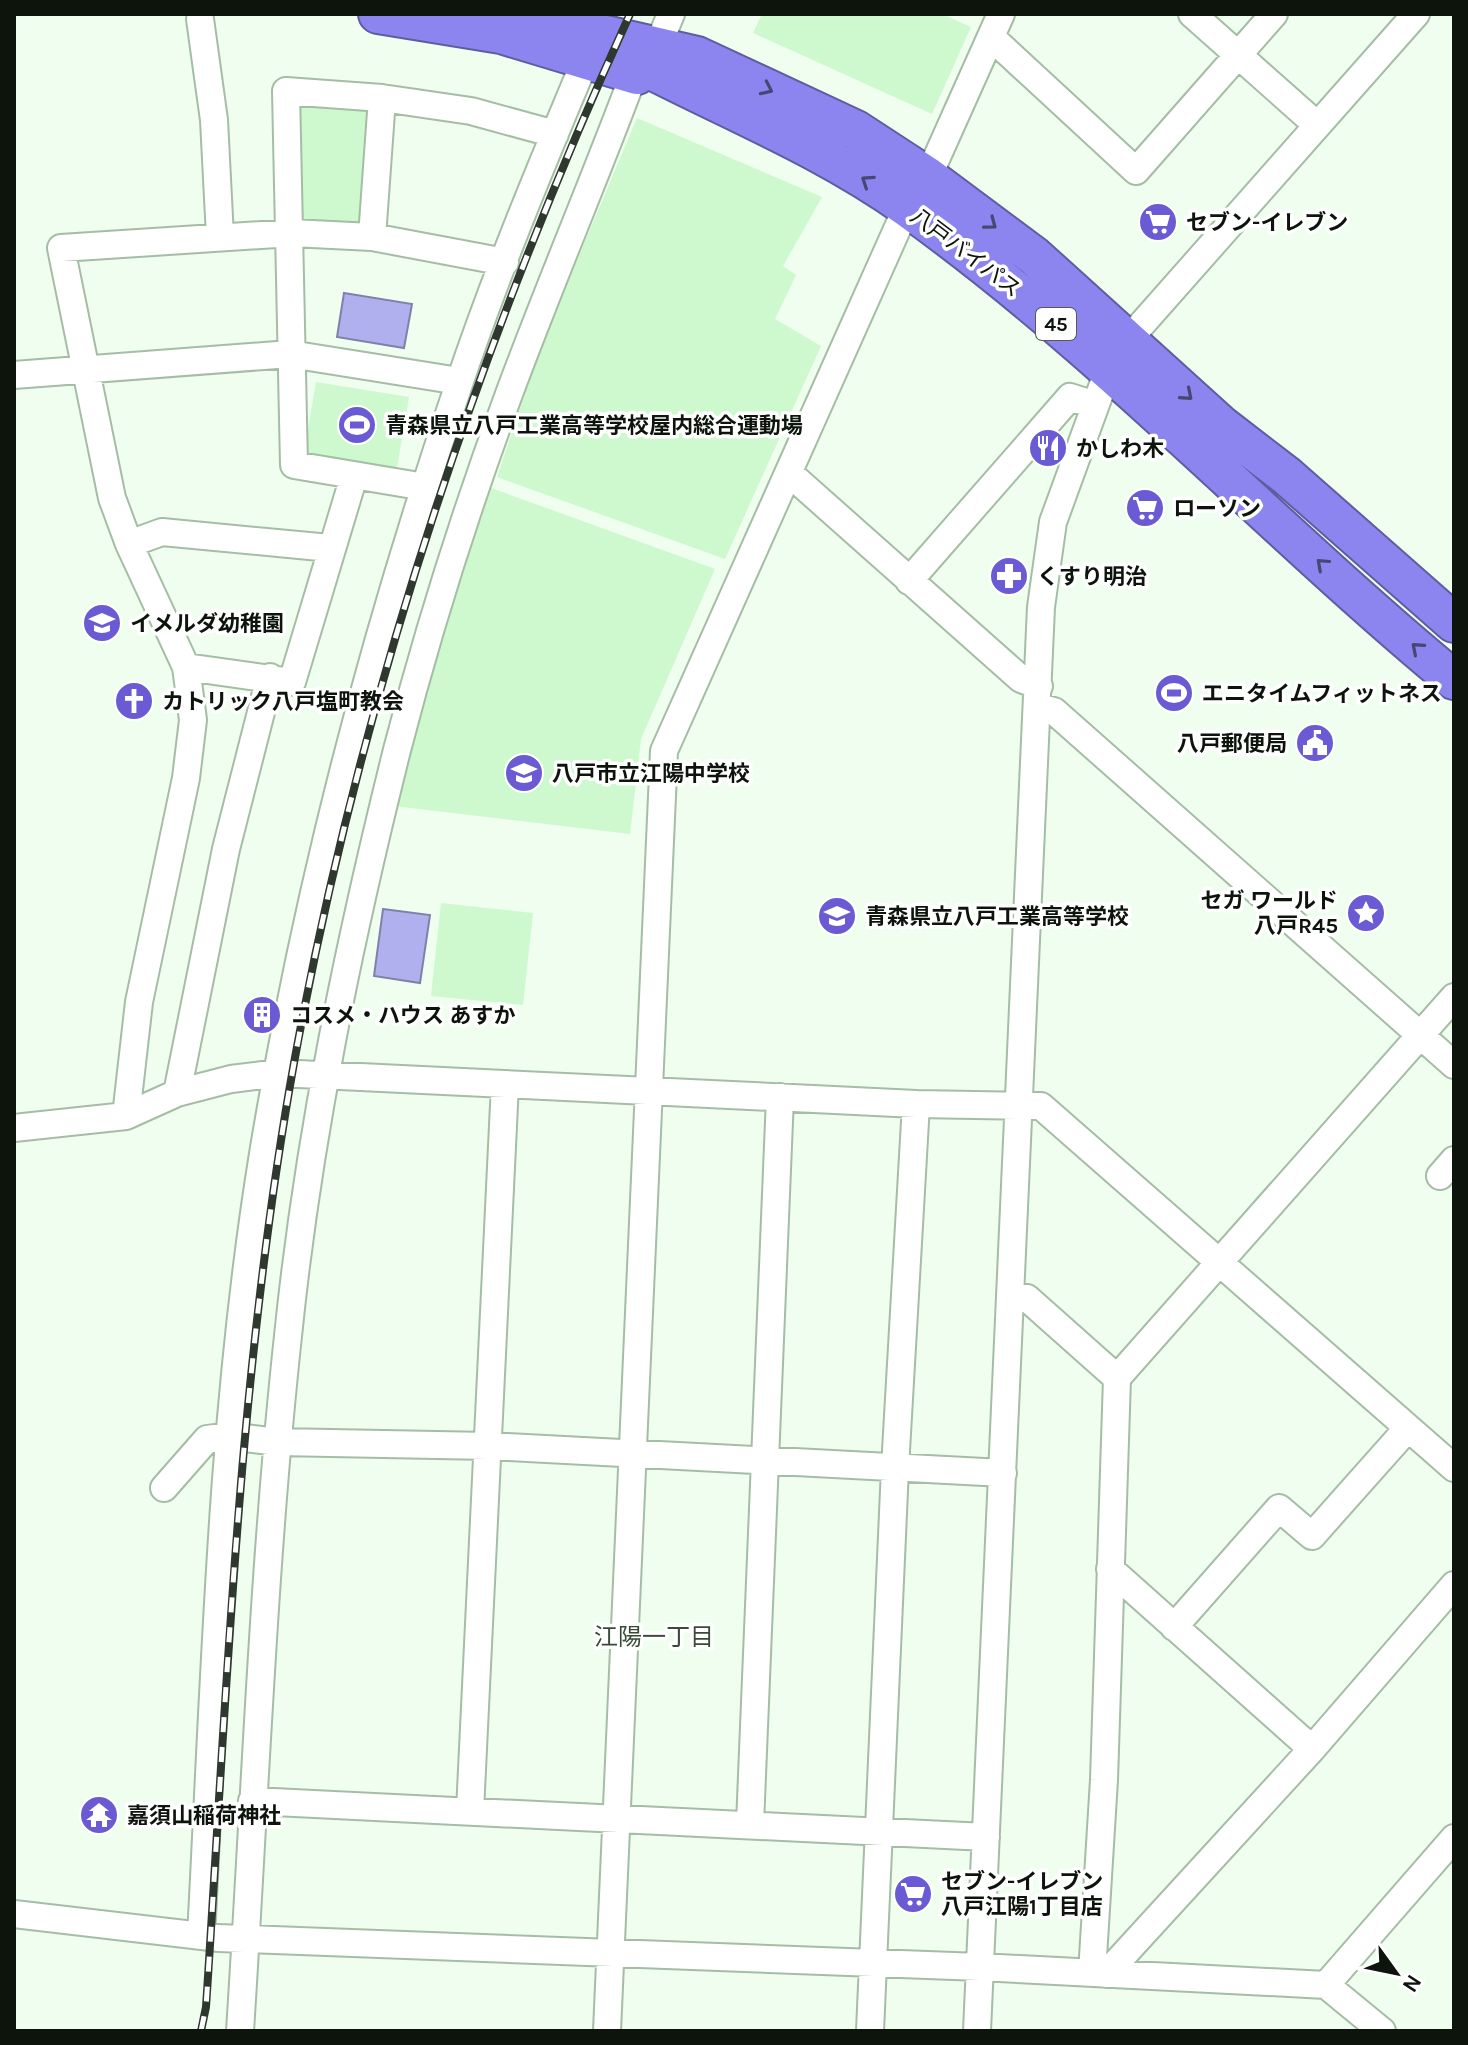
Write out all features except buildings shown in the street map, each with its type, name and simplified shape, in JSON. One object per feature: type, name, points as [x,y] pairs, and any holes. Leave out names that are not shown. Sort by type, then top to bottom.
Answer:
[{"type":"highway","points":[[378,14],[501,34],[583,33],[666,26],[693,74],[634,74],[583,33]]},
{"type":"highway","name":"八戸バイパス","points":[[514,14],[583,33],[693,74],[836,159],[918,192],[1034,256],[1110,372],[1454,680]]},
{"type":"highway","name":"八戸バイパス","points":[[1110,372],[1222,426],[1287,476],[1454,623]]},
{"type":"highway","name":"45","points":[[1222,426],[1276,488],[1454,645]]},
{"type":"street","points":[[1192,14],[1317,125]]},
{"type":"street","points":[[607,2031],[664,751],[996,25],[1136,171],[1274,14]]},
{"type":"street","points":[[909,581],[1070,397],[1110,372],[1317,125],[1416,14]]},
{"type":"street","points":[[200,19],[214,120],[220,237]]},
{"type":"street","points":[[201,1936],[229,1436],[263,1157],[312,894],[363,691],[425,487],[459,381],[555,134],[583,33]]},
{"type":"street","points":[[240,2031],[252,1801],[278,1442],[305,1201],[327,1076],[383,810],[428,640],[507,397],[634,74]]},
{"type":"street","points":[[425,487],[294,465],[290,354],[292,233],[286,91],[382,98],[471,111],[555,134]]},
{"type":"street","points":[[372,237],[382,98]]},
{"type":"street","points":[[126,1116],[139,1002],[186,778],[193,720],[186,667],[129,544],[112,498],[83,370],[61,248],[292,233],[372,237],[505,262]]},
{"type":"street","points":[[14,375],[290,354],[459,381]]},
{"type":"street","points":[[977,2031],[1021,1106],[1041,607],[1053,522],[1110,372]]},
{"type":"street","points":[[789,473],[1454,1065]]},
{"type":"street","points":[[186,667],[292,682],[354,476]]},
{"type":"street","points":[[129,544],[162,532],[330,548]]},
{"type":"street","points":[[177,1093],[226,849],[270,677]]},
{"type":"street","points":[[1099,1973],[1117,1378],[1454,997]]},
{"type":"street","points":[[14,1128],[126,1116],[177,1093],[231,1079],[278,1073],[916,1104],[1041,1106],[1408,1428],[1450,1458]]},
{"type":"street","points":[[470,1811],[505,1084]]},
{"type":"street","points":[[750,1824],[780,1097]]},
{"type":"street","points":[[870,2031],[895,1468],[916,1104]]},
{"type":"street","points":[[1011,1296],[1027,1298],[1117,1378]]},
{"type":"street","points":[[1174,1627],[1279,1508],[1312,1536],[1408,1428]]},
{"type":"street","points":[[164,1488],[207,1439],[229,1436],[278,1442],[489,1446],[633,1456],[1003,1473]]},
{"type":"street","points":[[1110,1569],[1312,1749]]},
{"type":"street","points":[[1099,1973],[1312,1749],[1454,1585]]},
{"type":"street","points":[[252,1801],[986,1837]]},
{"type":"street","points":[[1326,1985],[1454,1838]]},
{"type":"street","points":[[14,1914],[201,1936],[980,1967],[1326,1985],[1382,2031]]},
{"type":"green space","points":[[762,14],[942,14],[971,27],[932,114],[753,33]]},
{"type":"green space","points":[[299,98],[371,105],[368,225],[310,225],[300,218]]},
{"type":"green space","points":[[637,118],[822,197],[783,266],[796,275],[775,319],[821,346],[725,559],[497,477],[541,346]]},
{"type":"green space","name":"青森県立八戸工業高等学校屋内総合運動場","points":[[316,382],[409,397],[397,468],[304,453]]},
{"type":"green space","points":[[491,488],[715,569],[641,739],[630,834],[394,806],[448,615]]},
{"type":"green space","points":[[441,903],[533,913],[523,1005],[431,996]]},
{"type":"water","points":[[344,293],[412,304],[404,348],[337,337]]},
{"type":"water","points":[[383,909],[430,915],[420,983],[374,976]]},
{"type":"railway","points":[[201,2031],[206,2007],[228,1652],[247,1415],[275,1180],[321,927],[353,793],[429,528],[522,268],[630,14]]},
{"type":"place","name":"セブン-イレブン","points":[[1158,222]]},
{"type":"place","name":"青森県立八戸工業高等学校屋内総合運動場","points":[[357,425]]},
{"type":"place","name":"かしわ木","points":[[1048,448]]},
{"type":"place","name":"ローソン","points":[[1145,508]]},
{"type":"place","name":"くすり明治","points":[[1009,576]]},
{"type":"place","name":"イメルダ幼稚園","points":[[102,623]]},
{"type":"place","name":"エニタイムフィットネス","points":[[1174,693]]},
{"type":"place","name":"カトリック八戸塩町教会","points":[[134,701]]},
{"type":"place","name":"八戸郵便局","points":[[1315,743]]},
{"type":"place","name":"八戸市立江陽中学校","points":[[524,773]]},
{"type":"place","name":"セガ ワールド 八戸R45","points":[[1366,913]]},
{"type":"place","name":"青森県立八戸工業高等学校","points":[[837,916]]},
{"type":"place","name":"コスメ・ハウス あすか","points":[[262,1015]]},
{"type":"place","name":"嘉須山稲荷神社","points":[[99,1815]]},
{"type":"place","name":"セブン-イレブン 八戸江陽1丁目店","points":[[913,1894]]},
{"type":"district","name":"江陽一丁目","points":[[654,1637]]}]
